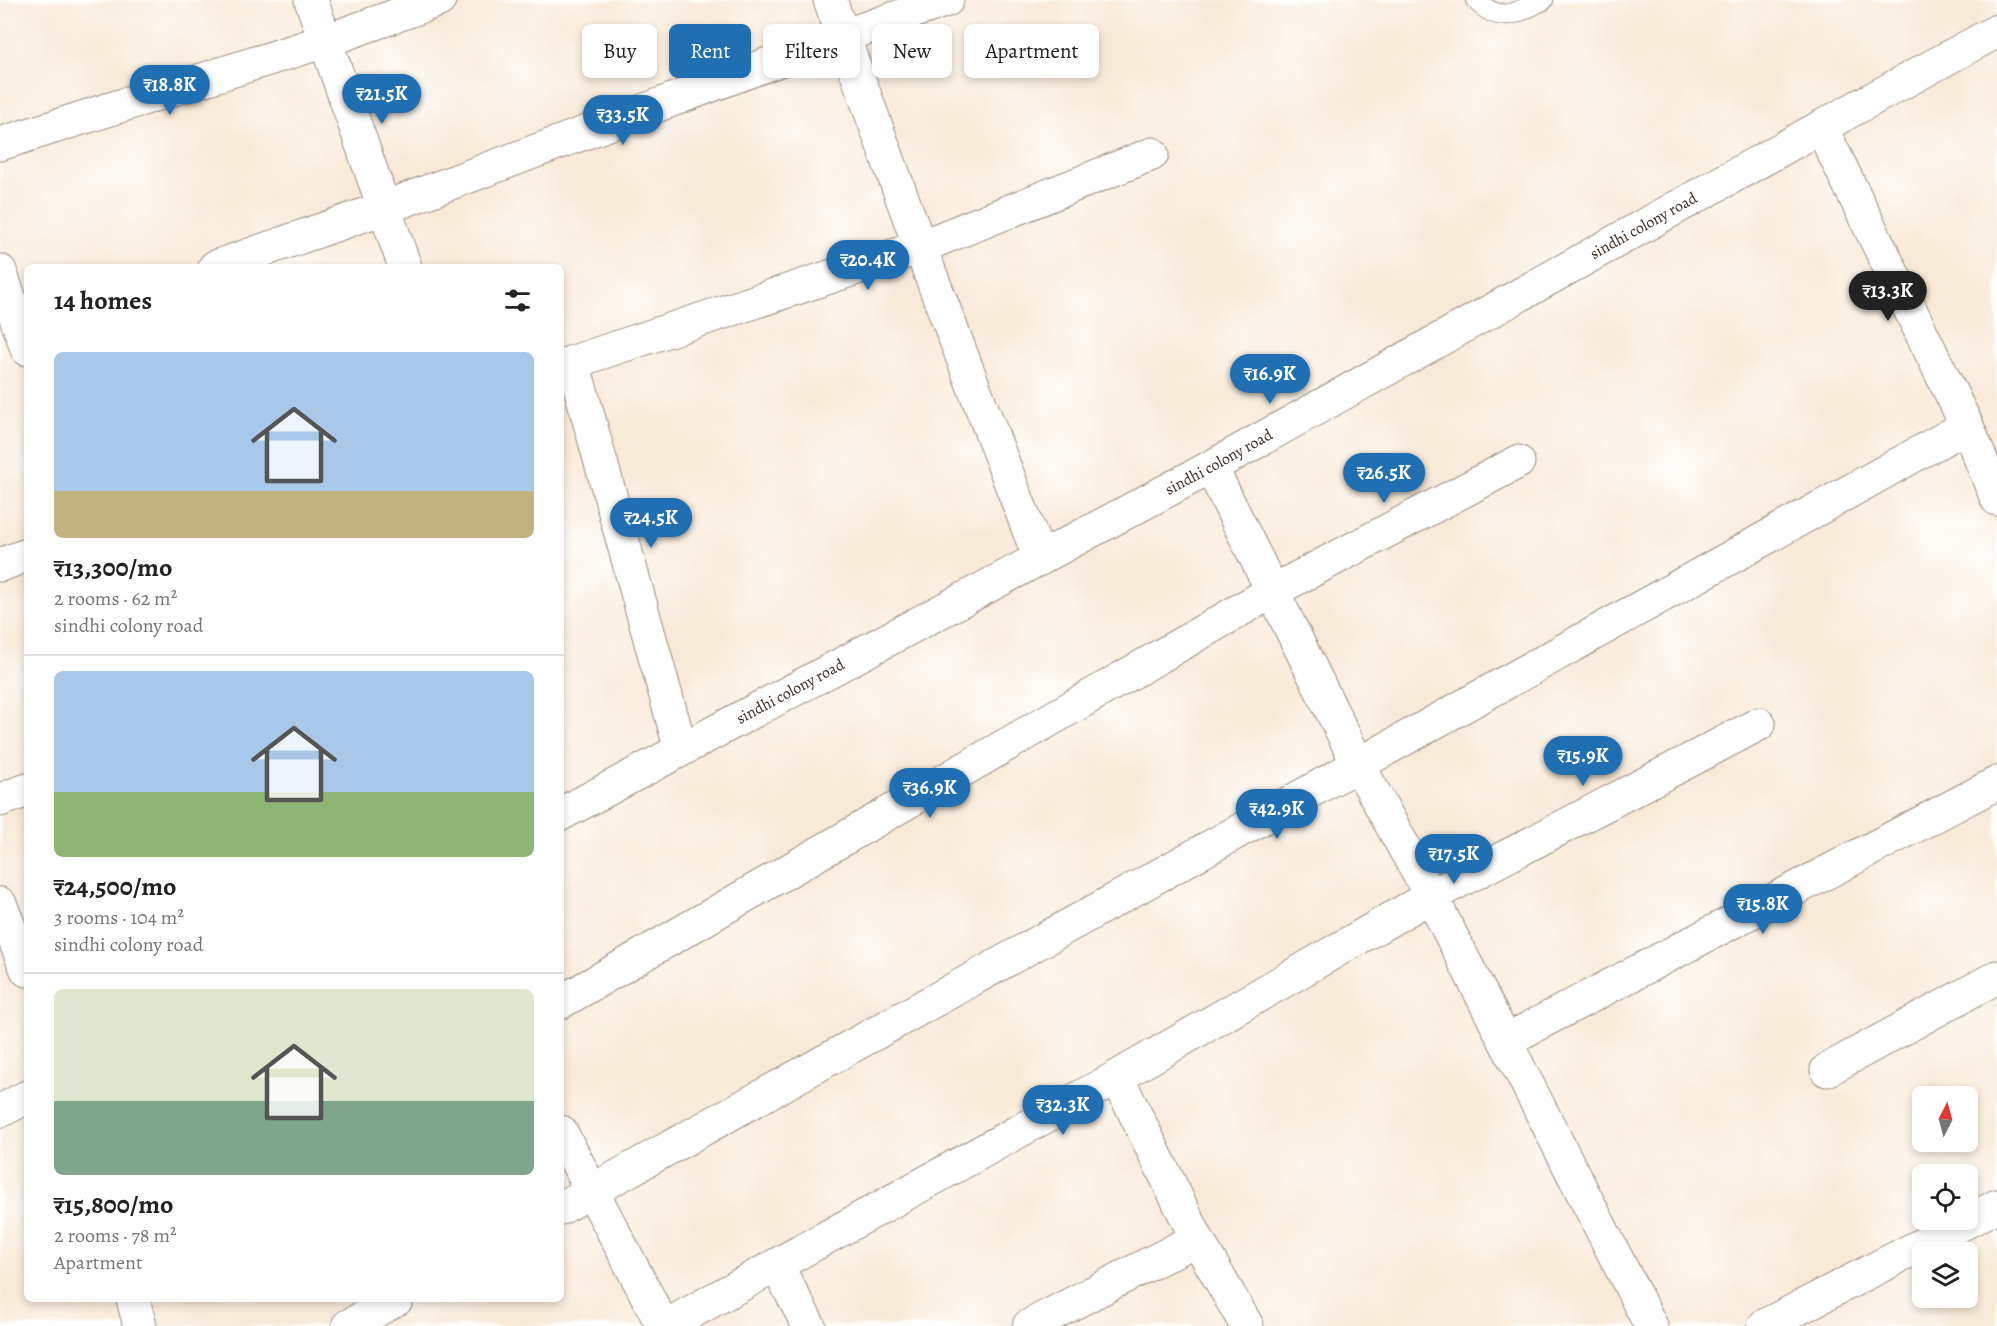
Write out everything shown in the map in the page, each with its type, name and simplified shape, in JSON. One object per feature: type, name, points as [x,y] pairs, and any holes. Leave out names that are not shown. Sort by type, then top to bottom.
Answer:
[{"type":"street","points":[[311,0],[404,264]]},
{"type":"street","points":[[0,144],[325,40],[439,0]]},
{"type":"street","points":[[830,0],[839,24]]},
{"type":"street","points":[[860,30],[947,0]]},
{"type":"street","name":"sindhi colony road","points":[[564,812],[1211,467],[1997,31]]},
{"type":"street","points":[[224,264],[384,208],[763,66]]},
{"type":"street","points":[[858,78],[920,247],[1040,559]]},
{"type":"street","points":[[1821,127],[1967,426],[1997,498]]},
{"type":"street","points":[[681,750],[567,364],[920,247],[1152,154]]},
{"type":"street","points":[[0,271],[18,331]]},
{"type":"street","points":[[564,1206],[1967,426]]},
{"type":"street","points":[[564,1000],[1273,591],[1518,462]]},
{"type":"street","points":[[1211,467],[1359,766],[1431,896],[1651,1326]]},
{"type":"street","points":[[0,565],[24,556]]},
{"type":"street","points":[[564,1137],[665,1326],[1117,1077],[1431,896],[1759,724]]},
{"type":"street","points":[[1505,1041],[1997,783]]},
{"type":"street","points":[[0,800],[24,791]]},
{"type":"street","points":[[0,903],[24,963]]},
{"type":"street","points":[[1827,1070],[1997,977]]},
{"type":"street","points":[[1117,1077],[1197,1239],[1247,1326]]},
{"type":"street","points":[[0,1110],[24,1098]]},
{"type":"street","points":[[1764,1326],[1997,1206]]},
{"type":"street","points":[[1029,1326],[1197,1239]]},
{"type":"street","points":[[777,1266],[809,1326]]},
{"type":"street","points":[[134,1302],[140,1326]]},
{"type":"street","points":[[348,1326],[392,1302]]},
{"type":"lane","points":[[1476,0],[1490,13],[1512,15],[1543,0]]}]
